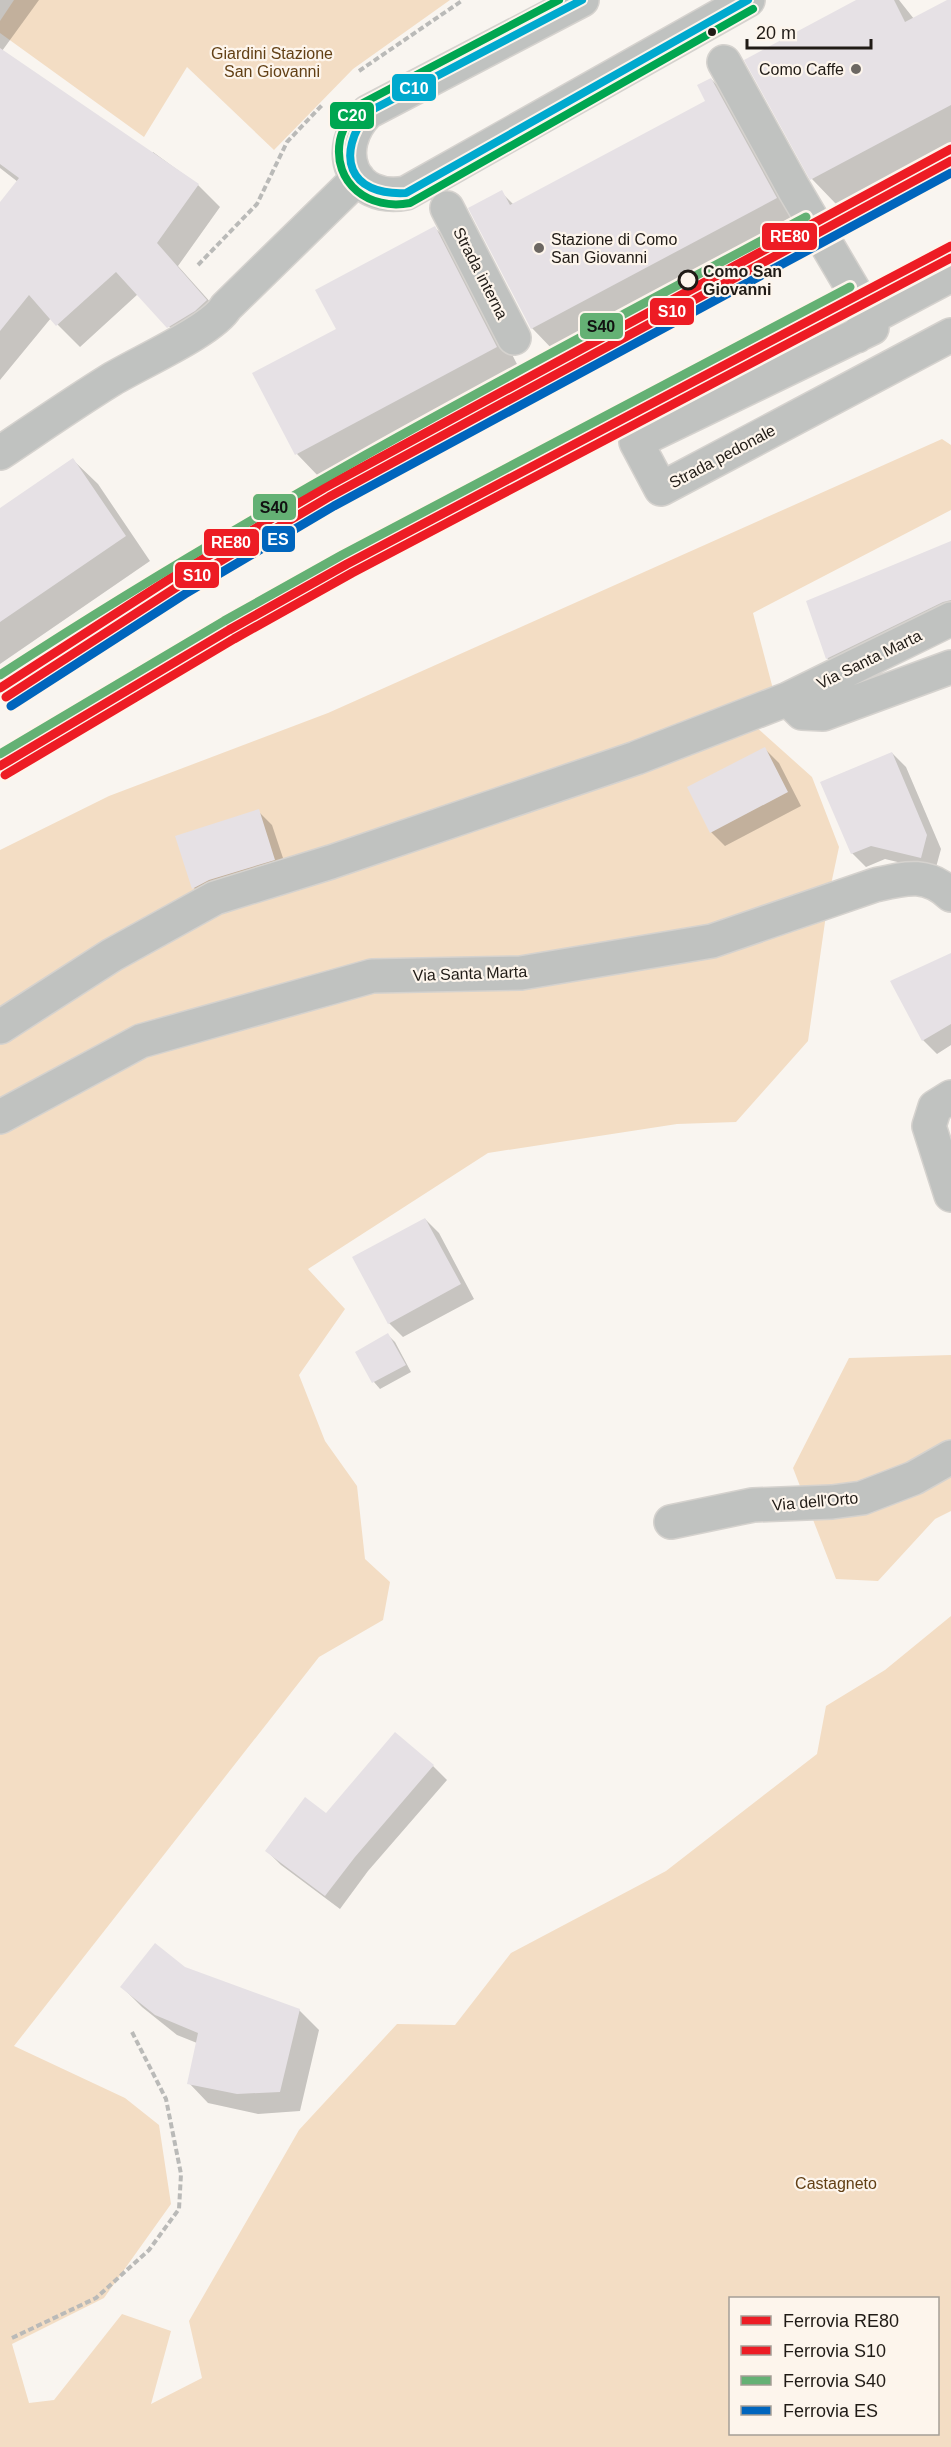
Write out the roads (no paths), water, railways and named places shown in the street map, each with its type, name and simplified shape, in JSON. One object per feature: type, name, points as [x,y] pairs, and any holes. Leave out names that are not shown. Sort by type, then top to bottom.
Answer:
[{"type":"street","points":[[582,0],[368,112],[358,122],[352,134],[348,154],[358,178],[374,193],[391,196],[406,193],[748,0]]},
{"type":"street","points":[[724,62],[794,189],[864,327]]},
{"type":"street","points":[[0,453],[110,380],[184,339],[222,314],[226,307],[358,178]]},
{"type":"street","name":"Strada interna","points":[[447,208],[514,338]]},
{"type":"street","name":"Strada pedonale","points":[[951,275],[864,327],[636,442],[661,489],[951,335]]},
{"type":"street","name":"Via Santa Marta","points":[[0,1028],[112,955],[215,898],[331,862],[636,758],[788,699],[951,619]]},
{"type":"street","name":"Via Santa Marta","points":[[788,699],[802,713],[823,714],[951,667]]},
{"type":"street","name":"Via Santa Marta","points":[[0,1117],[141,1041],[372,976],[521,973],[712,941],[875,885],[901,879],[918,878],[939,884],[951,895]]},
{"type":"street","points":[[951,1097],[935,1107],[929,1126],[951,1195]]},
{"type":"street","name":"Via dell'Orto","points":[[671,1522],[753,1505],[831,1502],[862,1498],[914,1478],[951,1457]]},
{"type":"rail line","name":"RE80","points":[[0,688],[174,576],[324,488],[951,149]]},
{"type":"rail line","name":"S10","points":[[6,697],[180,585],[329,497],[951,161]]},
{"type":"rail line","name":"ES","points":[[11,706],[185,594],[334,506],[951,173]]},
{"type":"rail line","name":"S40","points":[[0,675],[98,612],[297,494],[499,381],[806,217]]},
{"type":"rail line","name":"RE80","points":[[0,766],[229,630],[347,564],[951,246]]},
{"type":"rail line","name":"S10","points":[[5,775],[234,639],[352,573],[951,258]]},
{"type":"rail line","name":"S40","points":[[0,754],[224,621],[342,555],[850,287]]},
{"type":"place","name":"Como Caffe","points":[[856,69]]},
{"type":"place","name":"Stazione di Como San Giovanni","points":[[539,248]]},
{"type":"place","name":"Como San Giovanni","points":[[688,280]]},
{"type":"park label","name":"Giardini Stazione San Giovanni","points":[[272,62]]},
{"type":"park label","name":"Castagneto","points":[[836,2183]]}]
